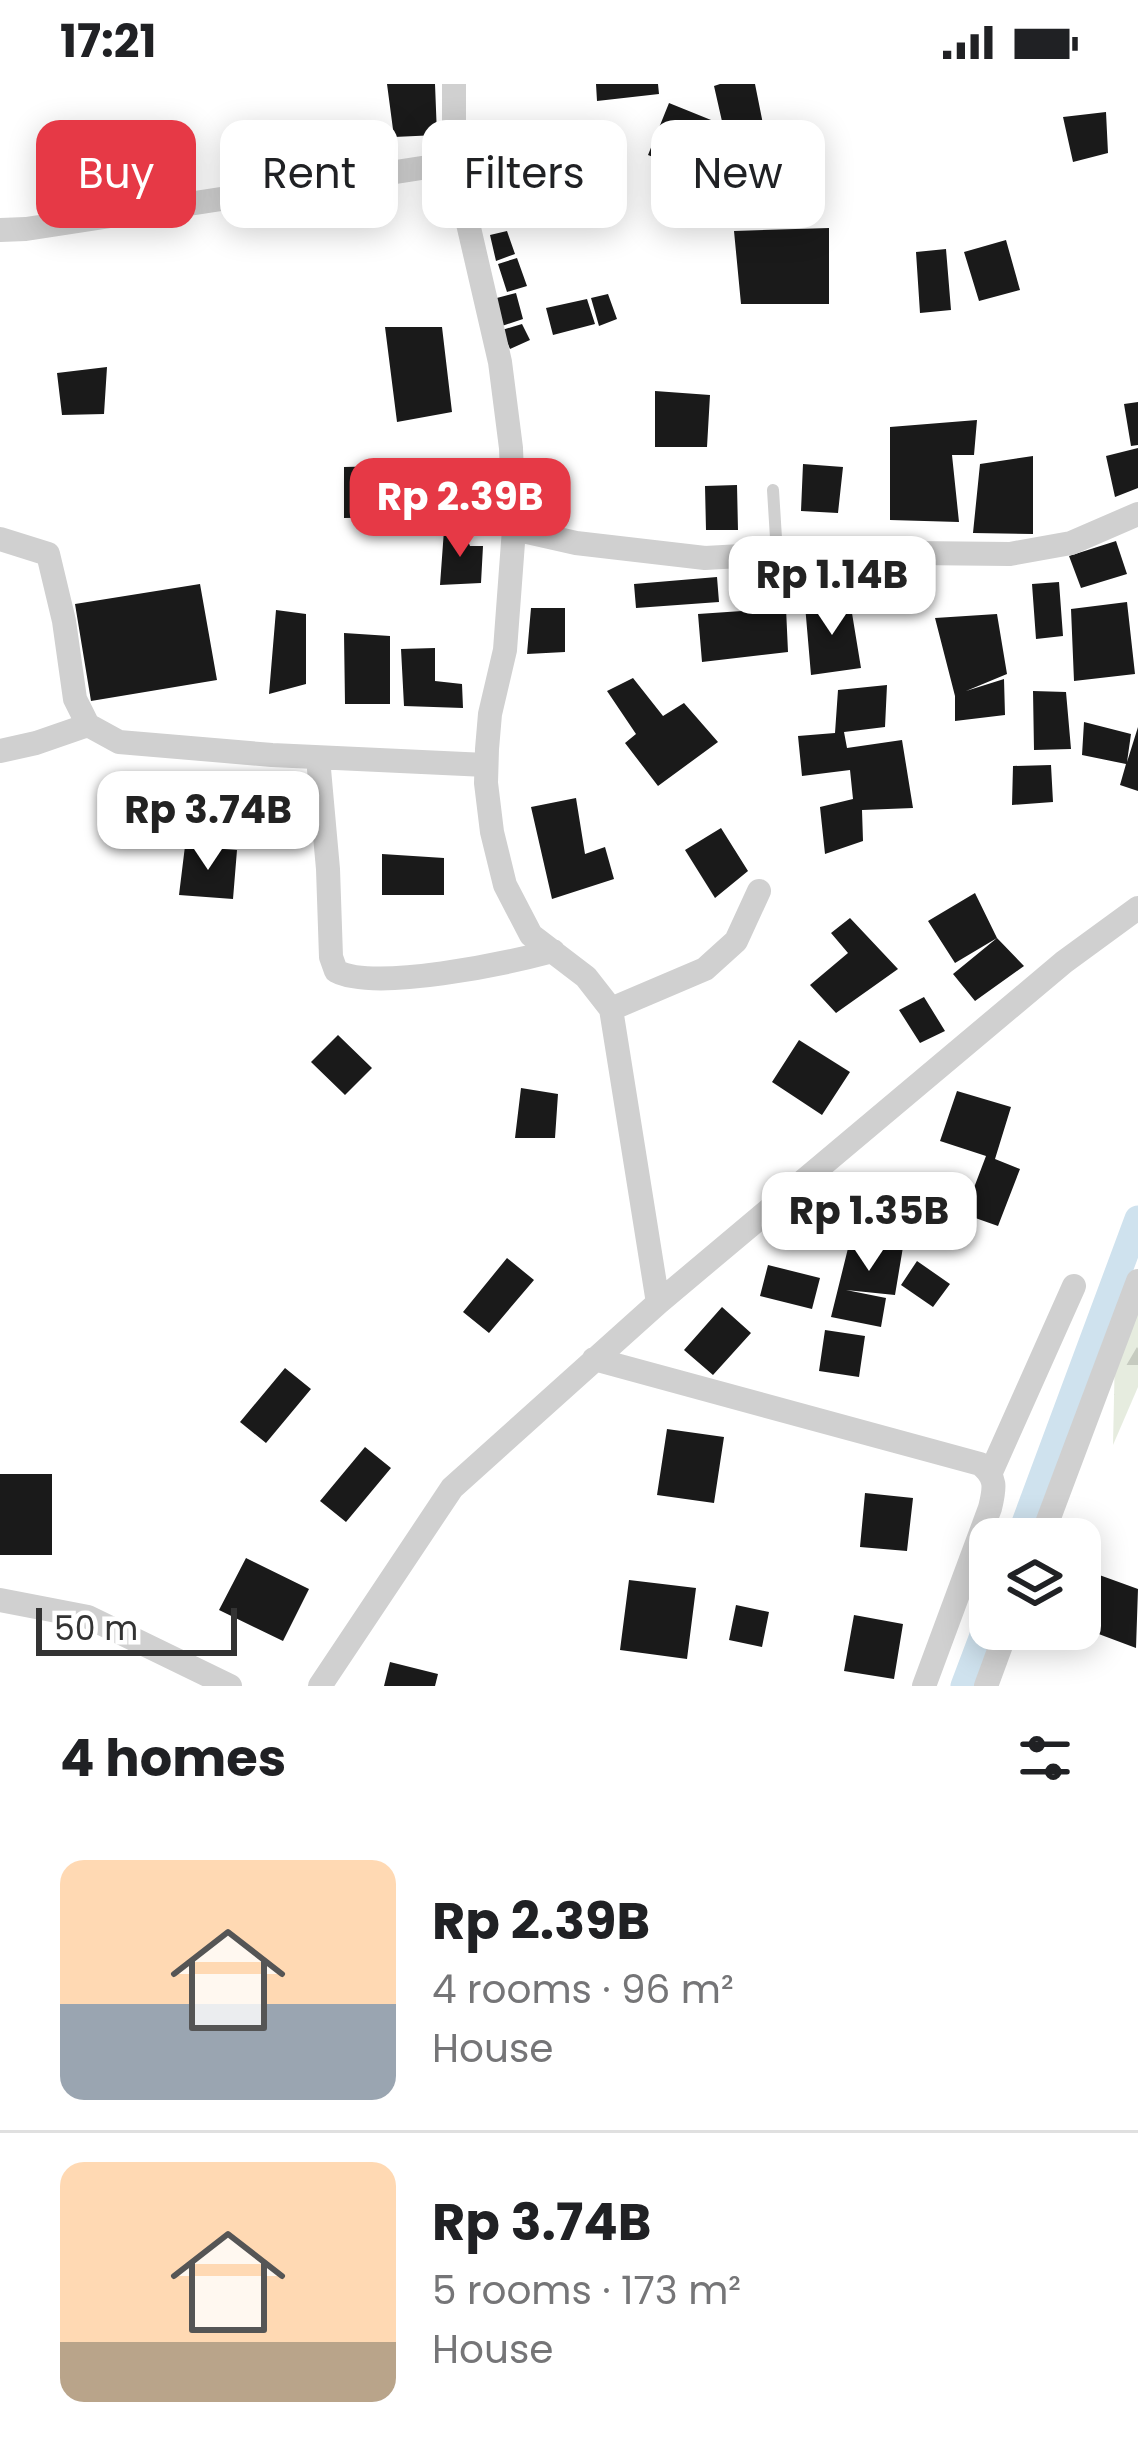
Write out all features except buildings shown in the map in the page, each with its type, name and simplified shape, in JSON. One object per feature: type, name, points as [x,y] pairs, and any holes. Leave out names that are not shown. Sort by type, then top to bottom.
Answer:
[{"type":"street","points":[[454,84],[454,120]]},
{"type":"street","points":[[0,230],[422,168]]},
{"type":"street","points":[[469,228],[500,362],[511,448],[514,529],[505,650],[490,715],[486,766],[492,832],[505,885],[531,935],[586,976],[611,1010],[658,1303]]},
{"type":"street","points":[[514,529],[640,553],[705,558],[1046,550],[1138,514]]},
{"type":"street","points":[[0,539],[48,554],[75,699],[88,725],[119,742],[486,766]]},
{"type":"street","points":[[0,751],[88,725]]},
{"type":"street","points":[[318,758],[331,957],[336,971],[360,978],[469,970],[553,951]]},
{"type":"street","points":[[611,1010],[705,969],[736,941],[759,891]]},
{"type":"street","points":[[320,1686],[452,1488],[658,1303],[1064,962],[1138,908]]},
{"type":"street","points":[[1049,1518],[1138,1281]]},
{"type":"street","points":[[991,1472],[1073,1286]]},
{"type":"street","points":[[594,1359],[980,1464],[991,1472],[995,1480],[990,1508],[924,1686]]},
{"type":"street","points":[[0,1600],[88,1617],[230,1686]]},
{"type":"street","points":[[986,1686],[999,1650]]},
{"type":"lane","points":[[773,490],[777,554]]},
{"type":"green space","points":[[1138,1290],[1138,1387],[1113,1445],[1115,1351]]},
{"type":"waterway","points":[[1027,1518],[1138,1219]]},
{"type":"waterway","points":[[964,1686],[978,1650]]}]
